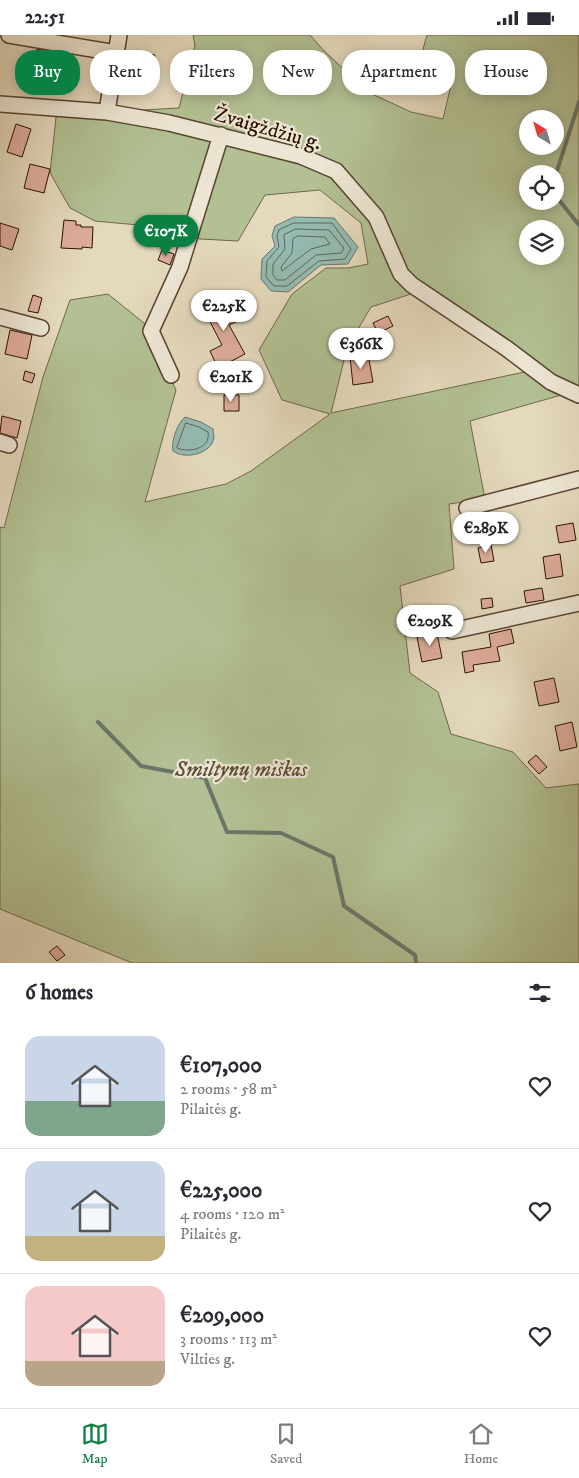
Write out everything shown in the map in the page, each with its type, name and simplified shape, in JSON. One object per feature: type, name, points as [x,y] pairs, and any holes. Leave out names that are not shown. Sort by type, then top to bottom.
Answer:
[{"type":"street","points":[[11,35],[98,50]]},
{"type":"street","points":[[116,50],[119,35]]},
{"type":"street","points":[[107,112],[110,95]]},
{"type":"street","name":"Žvaigždžių g.","points":[[0,104],[107,112],[221,135],[301,156],[336,171],[376,217],[401,274],[412,285],[506,348],[551,382],[579,395]]},
{"type":"street","points":[[171,375],[151,331],[180,267],[221,135]]},
{"type":"street","points":[[0,317],[41,328]]},
{"type":"street","points":[[467,509],[579,479]]},
{"type":"street","points":[[452,631],[579,603]]},
{"type":"green space","name":"Smiltynų miškas","points":[[193,35],[310,35],[323,50],[263,50],[263,95],[332,95],[332,58],[342,67],[342,95],[374,95],[411,112],[443,119],[449,95],[455,95],[455,50],[424,50],[427,35],[579,35],[579,386],[561,384],[414,293],[371,307],[347,348],[331,413],[529,371],[565,394],[470,421],[485,499],[449,504],[454,569],[400,586],[410,673],[438,692],[451,734],[513,752],[546,788],[579,784],[579,963],[132,963],[0,909],[0,527],[4,528],[43,377],[70,300],[108,294],[144,323],[176,390],[145,502],[226,484],[251,471],[330,414],[282,400],[259,350],[292,294],[326,268],[348,268],[368,264],[361,223],[320,190],[265,195],[238,241],[200,239],[149,226],[95,221],[70,208],[50,173],[57,108],[107,112],[179,108],[182,95],[253,95],[253,50],[194,50]]},
{"type":"water","points":[[294,217],[334,218],[358,247],[348,264],[321,265],[288,292],[271,291],[261,279],[262,259],[275,246],[272,236],[275,226]]},
{"type":"water","points":[[185,417],[201,422],[213,429],[214,438],[212,444],[203,452],[184,455],[173,451],[175,433]]},
{"type":"building","points":[[16,124],[31,129],[22,157],[7,152]]},
{"type":"building","points":[[30,164],[50,169],[44,193],[24,188]]},
{"type":"building","points":[[64,220],[76,221],[76,225],[81,225],[81,227],[93,227],[92,248],[61,248]]},
{"type":"building","points":[[0,223],[19,229],[12,250],[0,246]]},
{"type":"building","points":[[162,250],[174,254],[170,265],[158,260]]},
{"type":"building","points":[[33,295],[42,298],[38,313],[28,311]]},
{"type":"building","points":[[225,297],[238,321],[229,325],[245,354],[218,368],[210,351],[222,345],[203,308]]},
{"type":"building","points":[[388,316],[393,326],[378,333],[373,323]]},
{"type":"building","points":[[10,330],[32,335],[27,359],[5,354]]},
{"type":"building","points":[[368,354],[373,382],[353,385],[350,357]]},
{"type":"building","points":[[25,371],[35,374],[32,383],[23,380]]},
{"type":"building","points":[[224,395],[239,395],[239,411],[224,411]]},
{"type":"building","points":[[2,416],[21,421],[17,438],[0,433]]},
{"type":"building","points":[[573,523],[576,540],[559,543],[556,526]]},
{"type":"building","points":[[491,545],[494,561],[481,563],[478,548]]},
{"type":"building","points":[[560,554],[563,576],[546,579],[543,557]]},
{"type":"building","points":[[542,588],[544,600],[526,603],[524,591]]},
{"type":"building","points":[[492,598],[493,607],[482,609],[481,599]]},
{"type":"building","points":[[511,629],[514,643],[497,647],[500,661],[473,665],[474,671],[465,673],[462,652],[491,647],[489,634]]},
{"type":"building","points":[[437,633],[442,658],[422,662],[417,637]]},
{"type":"building","points":[[554,678],[559,702],[539,706],[534,682]]},
{"type":"building","points":[[572,722],[577,747],[560,751],[555,726]]},
{"type":"building","points":[[536,755],[547,767],[539,774],[528,762]]},
{"type":"building","points":[[57,946],[65,955],[57,961],[49,952]]},
{"type":"waterway","points":[[559,165],[579,102]]},
{"type":"waterway","points":[[564,206],[579,225]]},
{"type":"waterway","points":[[98,722],[141,766],[205,778],[227,832],[281,833],[333,857],[344,906],[415,955],[416,963]]}]
